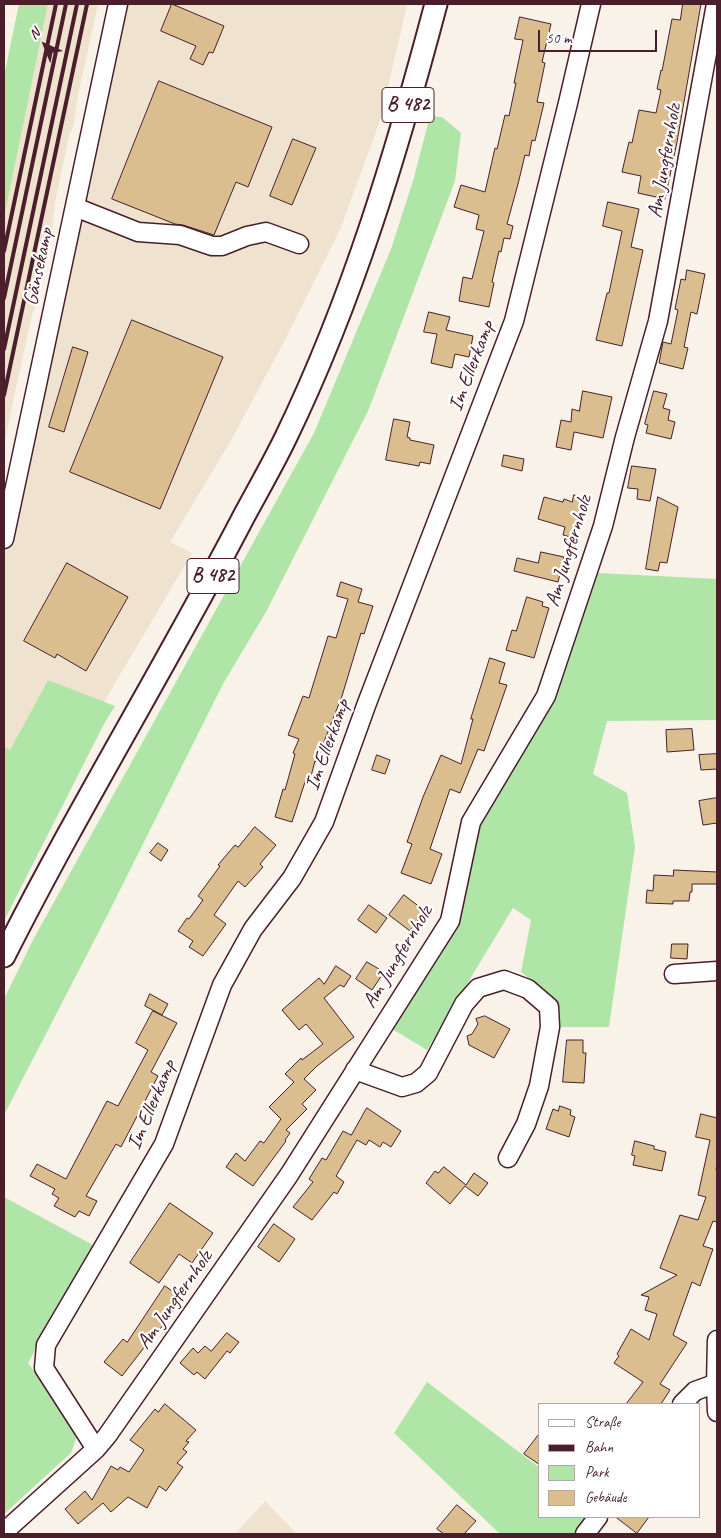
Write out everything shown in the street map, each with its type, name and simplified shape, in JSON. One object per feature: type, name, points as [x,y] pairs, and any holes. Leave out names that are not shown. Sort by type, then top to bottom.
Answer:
[{"type":"main road","name":"B 482","points":[[4,956],[117,746],[218,567],[286,437],[328,341],[365,246],[436,4]]},
{"type":"street","name":"Gänsekamp","points":[[4,539],[118,4]]},
{"type":"street","name":"Im Ellerkamp","points":[[96,1449],[44,1368],[46,1345],[164,1144],[222,985],[235,960],[253,929],[292,878],[324,822],[370,693],[514,321],[591,4]]},
{"type":"street","name":"Am Jungfernholz","points":[[4,1532],[96,1449],[107,1436],[289,1175],[450,921],[471,822],[546,696],[603,526],[625,437],[658,320],[716,4]]},
{"type":"street","points":[[75,207],[138,232],[180,235],[212,246],[222,246],[247,236],[266,232],[299,244]]},
{"type":"street","points":[[674,974],[717,971]]},
{"type":"street","points":[[355,1070],[402,1086],[416,1083],[428,1073],[464,1004],[478,988],[504,980],[528,989],[549,1007],[550,1027],[539,1086],[526,1124],[508,1158]]},
{"type":"street","points":[[717,1340],[717,1412]]},
{"type":"street","points":[[683,1403],[695,1391],[716,1383]]},
{"type":"street","points":[[586,1534],[597,1518]]},
{"type":"shaded area","points":[[48,4],[98,4],[77,100],[74,124],[69,136],[55,203],[52,228],[47,239],[39,279],[37,303],[32,314],[4,444],[4,218]]},
{"type":"shaded area","points":[[111,4],[407,4],[381,118],[340,230],[284,342],[230,442],[170,542],[192,553],[104,702],[48,680],[10,750],[4,746],[4,506]]},
{"type":"shaded area","points":[[265,1501],[297,1534],[235,1534]]},
{"type":"green space","points":[[19,4],[48,4],[4,218],[4,76]]},
{"type":"green space","points":[[430,116],[442,117],[461,133],[455,181],[369,409],[266,612],[223,684],[109,912],[4,1115],[4,999],[34,938],[314,433],[391,249],[413,181]]},
{"type":"green space","points":[[598,573],[717,579],[717,720],[607,721],[593,774],[627,793],[635,847],[609,1027],[560,1027],[551,996],[521,972],[531,920],[513,908],[427,1050],[392,1029],[457,922],[479,821],[557,697]]},
{"type":"green space","points":[[48,680],[115,706],[104,724],[4,921],[4,746],[10,750]]},
{"type":"green space","points":[[4,1197],[95,1246],[28,1363],[78,1433],[71,1453],[4,1514]]},
{"type":"green space","points":[[427,1382],[538,1466],[538,1518],[588,1518],[576,1534],[500,1534],[394,1433]]},
{"type":"building","points":[[172,4],[224,26],[213,53],[209,52],[203,65],[190,59],[196,46],[161,31]]},
{"type":"building","points":[[683,4],[701,4],[665,199],[638,193],[641,176],[622,172],[629,142],[632,143],[639,110],[656,113],[661,90],[657,89],[672,19],[680,20]]},
{"type":"building","points":[[520,17],[551,24],[542,62],[545,63],[537,102],[544,103],[535,141],[532,140],[529,156],[525,155],[507,224],[513,226],[510,239],[504,238],[501,252],[499,251],[489,307],[459,301],[463,277],[472,279],[484,231],[476,229],[479,215],[454,207],[461,185],[485,192],[495,148],[497,149],[505,115],[509,116],[516,83],[514,83],[523,40],[515,39]]},
{"type":"building","points":[[159,81],[272,127],[248,187],[236,182],[214,235],[175,224],[112,199]]},
{"type":"building","points":[[293,139],[316,148],[292,205],[270,196]]},
{"type":"building","points":[[608,202],[639,209],[631,247],[643,250],[622,346],[596,340],[607,293],[609,293],[622,231],[603,226]]},
{"type":"building","points":[[687,270],[705,274],[697,314],[691,312],[684,347],[688,348],[683,369],[659,363],[663,342],[671,344],[678,310],[675,309],[681,279],[685,280]]},
{"type":"building","points":[[429,312],[450,317],[446,330],[473,336],[469,357],[455,354],[452,368],[431,363],[437,334],[424,332]]},
{"type":"building","points":[[132,320],[223,357],[160,509],[70,472]]},
{"type":"building","points":[[73,347],[88,352],[64,432],[49,427]]},
{"type":"building","points":[[583,391],[612,397],[603,438],[574,432],[571,450],[556,447],[561,420],[571,422],[572,409],[579,411]]},
{"type":"building","points":[[654,391],[667,394],[663,408],[670,410],[668,420],[675,422],[671,439],[646,433],[648,425],[645,424]]},
{"type":"building","points":[[394,419],[410,422],[407,437],[410,440],[434,445],[430,464],[420,462],[419,466],[386,460]]},
{"type":"building","points":[[504,455],[524,459],[522,471],[502,466]]},
{"type":"building","points":[[632,466],[656,469],[650,501],[637,499],[638,489],[628,488]]},
{"type":"building","points":[[574,495],[586,498],[574,538],[563,535],[565,527],[538,519],[544,497],[563,502],[564,499],[572,502]]},
{"type":"building","points":[[658,497],[678,507],[667,563],[660,562],[658,571],[646,569]]},
{"type":"building","points":[[541,552],[564,557],[558,582],[514,571],[517,558],[538,563]]},
{"type":"building","points":[[67,563],[128,597],[86,671],[57,654],[55,658],[24,641]]},
{"type":"building","points":[[341,582],[362,589],[358,602],[373,606],[364,634],[361,633],[342,696],[315,761],[310,780],[306,779],[292,822],[275,817],[283,789],[285,790],[295,754],[293,753],[299,739],[288,735],[303,696],[309,698],[328,636],[336,638],[348,599],[337,596]]},
{"type":"building","points":[[527,597],[543,602],[542,606],[549,608],[534,658],[506,650],[512,630],[516,631]]},
{"type":"building","points":[[490,658],[505,663],[499,683],[507,685],[484,751],[478,749],[460,793],[450,789],[430,849],[442,854],[431,884],[401,873],[412,844],[407,842],[441,755],[461,764],[473,719],[471,719]]},
{"type":"building","points":[[692,729],[694,750],[667,752],[666,730]]},
{"type":"building","points":[[717,754],[717,769],[701,770],[699,755]]},
{"type":"building","points":[[377,755],[390,760],[385,774],[372,770]]},
{"type":"building","points":[[717,798],[717,823],[703,825],[699,801]]},
{"type":"building","points":[[255,827],[276,845],[260,864],[263,867],[245,887],[238,881],[214,915],[226,924],[203,956],[189,947],[193,941],[178,931],[203,900],[198,896],[220,866],[218,865],[235,845],[238,847]]},
{"type":"building","points":[[158,843],[168,850],[161,861],[150,853]]},
{"type":"building","points":[[674,870],[717,872],[717,884],[692,884],[689,901],[673,901],[673,904],[646,903],[647,890],[653,891],[654,875],[673,876]]},
{"type":"building","points":[[404,895],[425,911],[410,931],[389,915]]},
{"type":"building","points":[[369,905],[387,918],[376,933],[358,920]]},
{"type":"building","points":[[672,944],[688,944],[687,959],[671,958]]},
{"type":"building","points":[[367,962],[384,972],[372,990],[356,979]]},
{"type":"building","points":[[336,966],[351,976],[344,987],[340,985],[324,998],[354,1037],[317,1066],[304,1079],[316,1090],[302,1104],[307,1109],[286,1130],[290,1133],[286,1141],[253,1186],[226,1167],[236,1153],[245,1161],[260,1141],[264,1143],[281,1119],[269,1107],[294,1082],[285,1074],[301,1058],[302,1060],[323,1044],[306,1024],[299,1030],[282,1010],[319,978],[324,984]]},
{"type":"building","points":[[150,994],[168,1004],[162,1015],[145,1006]]},
{"type":"building","points":[[153,1011],[177,1023],[151,1072],[158,1076],[121,1147],[116,1144],[86,1196],[97,1201],[89,1216],[79,1211],[75,1217],[54,1206],[59,1198],[52,1194],[55,1189],[30,1176],[37,1164],[66,1179],[107,1101],[118,1106],[148,1050],[136,1043]]},
{"type":"building","points":[[485,1016],[510,1029],[494,1058],[469,1045],[467,1036],[472,1034],[478,1024],[476,1019]]},
{"type":"building","points":[[567,1040],[583,1040],[583,1053],[586,1053],[584,1083],[563,1082]]},
{"type":"building","points":[[560,1106],[571,1110],[570,1115],[575,1117],[569,1137],[546,1129],[553,1109],[558,1111]]},
{"type":"building","points":[[367,1108],[401,1131],[391,1147],[383,1142],[380,1147],[369,1140],[366,1145],[357,1140],[336,1176],[344,1182],[337,1194],[334,1192],[312,1220],[293,1207],[313,1182],[309,1179],[322,1158],[326,1160],[343,1131],[351,1135]]},
{"type":"building","points":[[701,1114],[717,1118],[717,1222],[713,1221],[703,1246],[713,1249],[700,1286],[692,1282],[673,1335],[687,1343],[660,1384],[670,1390],[662,1403],[627,1403],[643,1382],[614,1363],[619,1356],[617,1354],[631,1329],[649,1340],[657,1314],[645,1310],[649,1297],[641,1295],[677,1275],[660,1268],[680,1215],[698,1220],[706,1197],[698,1195],[710,1140],[696,1137]]},
{"type":"building","points":[[635,1141],[654,1146],[654,1149],[666,1152],[662,1171],[633,1165],[635,1156],[632,1155]]},
{"type":"building","points":[[444,1167],[466,1185],[474,1173],[488,1183],[478,1196],[465,1186],[450,1204],[426,1183],[435,1171],[438,1173]]},
{"type":"building","points":[[170,1203],[213,1233],[192,1263],[179,1254],[159,1283],[130,1263]]},
{"type":"building","points":[[274,1224],[295,1239],[279,1262],[258,1247]]},
{"type":"building","points":[[165,1286],[182,1298],[154,1338],[153,1336],[122,1376],[104,1362],[123,1339],[127,1342]]},
{"type":"building","points":[[227,1333],[239,1342],[230,1353],[227,1351],[205,1379],[197,1372],[194,1375],[180,1363],[193,1348],[198,1353],[205,1346],[211,1351]]},
{"type":"building","points":[[165,1404],[196,1430],[186,1441],[189,1442],[183,1449],[187,1452],[177,1463],[183,1467],[166,1491],[159,1486],[147,1508],[128,1497],[111,1512],[103,1503],[78,1524],[65,1509],[85,1491],[92,1500],[111,1466],[118,1470],[120,1467],[129,1472],[144,1450],[130,1440],[155,1409],[158,1412]]},
{"type":"building","points":[[538,1436],[538,1464],[524,1454]]},
{"type":"building","points":[[457,1505],[476,1521],[464,1534],[444,1534],[437,1529]]},
{"type":"building","points":[[617,1518],[648,1518],[637,1533]]},
{"type":"railway","points":[[4,251],[56,4]]},
{"type":"railway","points":[[4,298],[66,4]]},
{"type":"railway","points":[[4,349],[77,4]]},
{"type":"railway","points":[[4,395],[87,4]]}]
